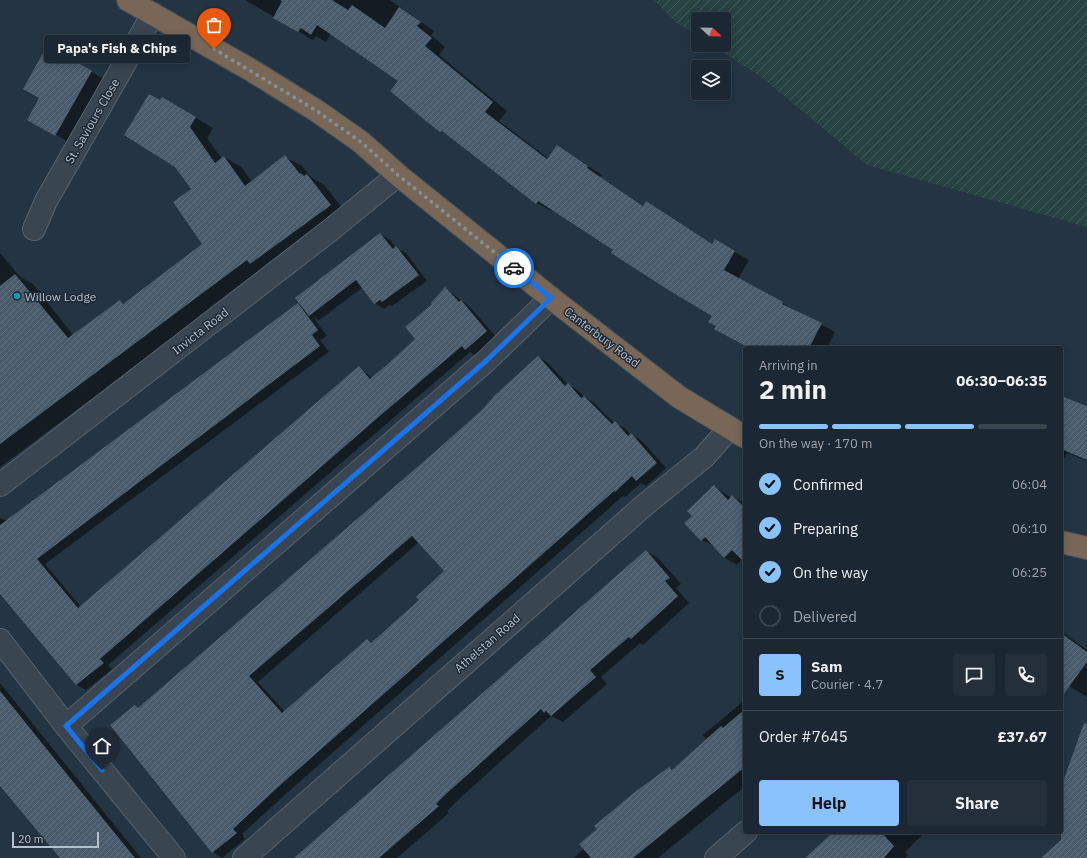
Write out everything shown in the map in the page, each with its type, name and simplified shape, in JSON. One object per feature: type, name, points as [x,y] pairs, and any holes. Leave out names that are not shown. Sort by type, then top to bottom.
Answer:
[{"type":"highway","name":"Canterbury Road","points":[[128,0],[317,111],[361,142],[398,175],[551,298],[679,397],[737,432]]},
{"type":"highway","points":[[1063,542],[1087,548]]},
{"type":"street","name":"St. Saviours Close","points":[[34,230],[46,201],[153,14]]},
{"type":"street","name":"Invicta Road","points":[[0,485],[328,232],[398,175]]},
{"type":"street","points":[[66,726],[486,361],[551,298]]},
{"type":"street","name":"Athelstan Road","points":[[244,858],[647,503],[737,432]]},
{"type":"street","points":[[0,640],[66,726],[174,858]]},
{"type":"green space","points":[[654,0],[1087,0],[1087,227],[867,165],[760,76],[722,52],[731,52],[731,12],[691,12],[691,32],[676,22]]},
{"type":"building","points":[[280,0],[332,0],[348,10],[352,5],[385,28],[399,7],[421,22],[417,26],[432,38],[425,46],[493,102],[485,112],[547,159],[557,145],[588,166],[587,168],[643,206],[646,201],[712,244],[715,239],[735,251],[724,270],[783,302],[782,304],[822,323],[810,346],[745,346],[714,329],[716,326],[708,322],[712,316],[611,253],[613,250],[538,201],[536,204],[442,131],[440,132],[390,91],[398,81],[317,25],[311,35],[301,28],[298,32],[273,18],[282,1]]},
{"type":"building","points":[[43,53],[60,62],[65,55],[92,71],[55,136],[27,120],[39,98],[23,89]]},
{"type":"building","points":[[149,94],[160,100],[162,97],[196,117],[190,127],[215,163],[224,156],[245,186],[285,155],[300,174],[301,173],[304,176],[307,174],[331,205],[250,264],[247,260],[0,444],[0,286],[15,274],[68,338],[120,300],[123,304],[202,244],[173,202],[191,189],[175,167],[124,135]]},
{"type":"building","points":[[380,233],[393,249],[396,246],[419,275],[382,302],[380,300],[374,304],[356,280],[309,316],[295,298]]},
{"type":"building","points":[[445,287],[459,302],[461,300],[487,331],[465,350],[462,346],[382,414],[100,659],[104,663],[76,685],[0,594],[0,525],[298,303],[318,330],[312,335],[320,346],[37,559],[78,608],[359,366],[370,379],[390,362],[415,339],[405,327],[432,304],[431,303]]},
{"type":"building","points":[[538,356],[565,386],[568,383],[581,398],[584,396],[612,424],[615,421],[628,436],[631,433],[657,463],[636,481],[632,476],[615,492],[614,491],[277,788],[233,829],[237,833],[212,853],[110,725],[135,705],[138,708],[437,450],[483,409],[495,395]],"holes":[[[412,536],[444,571],[416,597],[419,600],[371,643],[367,639],[282,713],[249,676]]]},
{"type":"building","points":[[1063,397],[1087,406],[1087,460],[1063,450]]},
{"type":"building","points":[[714,485],[728,500],[732,495],[743,506],[743,561],[732,550],[724,558],[705,537],[701,541],[684,523],[692,516],[687,511]]},
{"type":"building","points":[[646,550],[670,578],[665,581],[678,596],[631,639],[629,637],[590,670],[596,677],[551,716],[546,711],[544,713],[541,709],[446,794],[436,804],[439,806],[379,858],[294,858]]},
{"type":"building","points":[[1063,634],[1087,652],[1087,662],[1063,695]]},
{"type":"building","points":[[0,691],[135,858],[60,858],[0,786]]},
{"type":"building","points":[[743,711],[743,769],[633,858],[591,858],[579,844],[597,829],[594,826],[635,792],[669,767],[672,770],[721,726],[723,728]]},
{"type":"building","points":[[1084,723],[1087,724],[1087,858],[1041,858],[1061,840],[1061,834],[1063,834],[1063,781]]},
{"type":"building","points":[[831,834],[883,834],[894,846],[884,858],[805,858]]},
{"type":"way so far","points":[[214,49],[317,111],[361,142],[398,175],[472,232],[514,268]]},
{"type":"place","name":"Papa's Fish & Chips","points":[[214,49]]},
{"type":"place","name":"Willow Lodge","points":[[17,296]]},
{"type":"route","points":[[102,770],[66,726],[486,361],[551,298],[514,268]]}]
